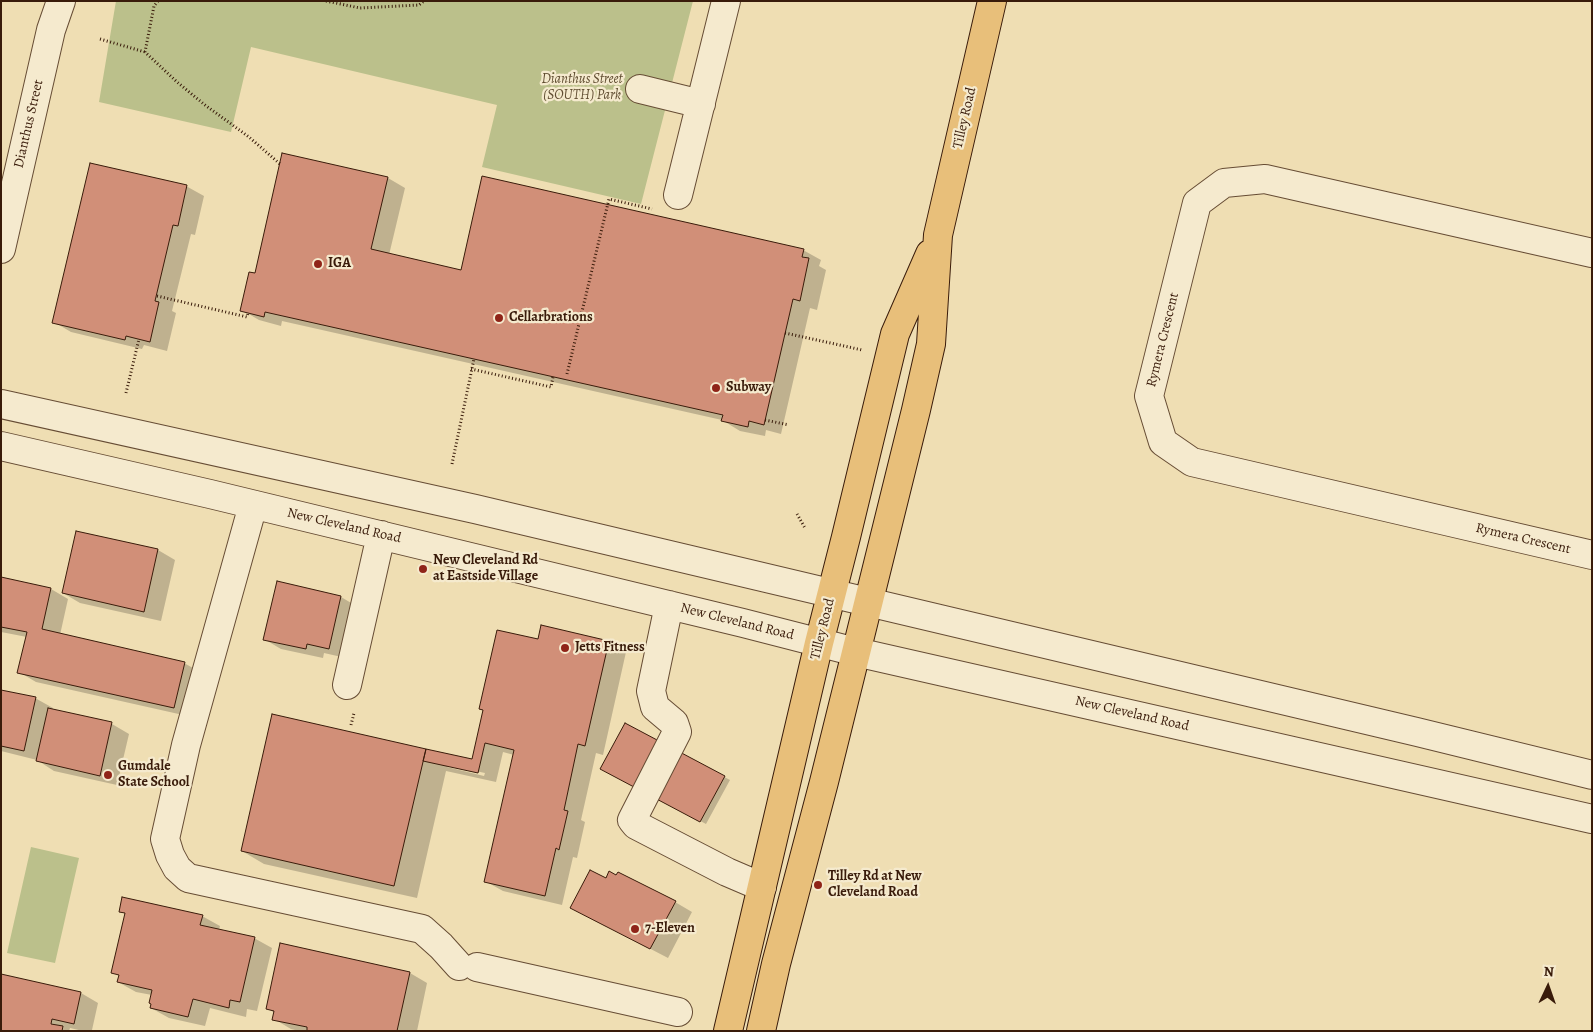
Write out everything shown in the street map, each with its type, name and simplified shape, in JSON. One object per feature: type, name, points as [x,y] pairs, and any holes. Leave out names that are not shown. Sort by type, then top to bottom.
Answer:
[{"type":"main road","name":"Tilley Road","points":[[761,1031],[776,964],[869,603],[931,344],[938,235],[992,1]]},
{"type":"main road","name":"Tilley Road","points":[[728,1031],[819,643],[895,334],[938,235]]},
{"type":"street","name":"Dianthus Street","points":[[1,249],[51,30],[61,1]]},
{"type":"street","points":[[678,195],[726,1]]},
{"type":"street","points":[[640,89],[701,104]]},
{"type":"street","name":"Rymera Crescent","points":[[1592,253],[1265,179],[1224,183],[1197,203],[1149,396],[1163,442],[1192,462],[1592,555]]},
{"type":"street","points":[[1,404],[334,477],[1418,732],[1592,775]]},
{"type":"street","name":"New Cleveland Road","points":[[1,446],[380,535],[856,652],[1592,819]]},
{"type":"street","points":[[253,505],[186,745],[165,840],[177,868],[188,878],[422,929],[468,967],[678,1012]]},
{"type":"street","points":[[347,685],[380,535]]},
{"type":"street","points":[[669,605],[651,692],[655,707],[674,723],[677,732],[632,820],[636,825],[719,868],[762,887]]},
{"type":"path","points":[[145,52],[154,6],[158,1]]},
{"type":"path","points":[[326,1],[360,8],[420,5],[424,1]]},
{"type":"path","points":[[100,39],[145,52],[184,88],[249,137],[280,164]]},
{"type":"path","points":[[567,374],[609,199],[660,211],[680,211],[684,198],[678,195]]},
{"type":"path","points":[[156,296],[247,317],[248,313]]},
{"type":"path","points":[[785,333],[868,351]]},
{"type":"path","points":[[126,393],[140,339]]},
{"type":"path","points":[[452,464],[474,359]]},
{"type":"path","points":[[472,369],[551,387],[553,377]]},
{"type":"path","points":[[765,420],[789,425]]},
{"type":"path","points":[[798,514],[805,528]]},
{"type":"green space","name":"Dianthus Street (SOUTH) Park","points":[[116,1],[693,1],[641,204],[482,167],[497,105],[251,47],[231,132],[99,102]]},
{"type":"green space","points":[[31,847],[79,858],[55,963],[7,953]]},
{"type":"building","points":[[282,153],[388,177],[371,249],[461,270],[482,176],[804,249],[802,257],[809,258],[800,301],[793,299],[764,425],[749,421],[748,427],[721,421],[723,415],[265,312],[264,317],[240,311],[249,272],[255,273]]},
{"type":"building","points":[[90,163],[187,185],[178,226],[173,225],[155,301],[159,302],[150,342],[126,336],[125,340],[52,323]]},
{"type":"building","points":[[76,531],[158,549],[144,612],[62,593]]},
{"type":"building","points":[[1,577],[51,588],[42,629],[185,662],[174,708],[17,673],[27,632],[1,627]]},
{"type":"building","points":[[277,581],[341,596],[329,649],[307,644],[306,649],[263,640]]},
{"type":"building","points":[[541,625],[609,641],[585,746],[578,744],[564,810],[568,811],[559,850],[556,848],[545,896],[484,882],[514,750],[485,743],[478,773],[423,761],[426,749],[472,759],[483,710],[479,709],[497,630],[538,639]]},
{"type":"building","points":[[1,690],[36,697],[24,751],[1,746]]},
{"type":"building","points":[[48,708],[112,722],[100,776],[36,761]]},
{"type":"building","points":[[272,714],[426,749],[394,886],[241,851]]},
{"type":"building","points":[[625,723],[725,776],[700,822],[600,769]]},
{"type":"building","name":"7-Eleven","points":[[590,870],[606,878],[609,871],[616,875],[618,872],[676,901],[650,949],[570,908]]},
{"type":"building","points":[[122,897],[203,915],[200,925],[255,937],[240,1002],[230,1000],[229,1008],[193,999],[188,1017],[150,1008],[151,1004],[149,1003],[152,990],[117,982],[119,975],[111,973],[125,913],[119,912]]},
{"type":"building","points":[[280,943],[410,972],[397,1031],[307,1031],[307,1027],[272,1020],[274,1011],[266,1009]]},
{"type":"building","points":[[1,974],[81,992],[74,1024],[52,1019],[51,1024],[63,1026],[62,1031],[1,1031]]},
{"type":"place","name":"IGA","points":[[318,264]]},
{"type":"place","name":"Cellarbrations","points":[[499,318]]},
{"type":"place","name":"Subway","points":[[716,388]]},
{"type":"place","name":"New Cleveland Rd at Eastside Village","points":[[423,569]]},
{"type":"place","name":"Jetts Fitness","points":[[565,648]]},
{"type":"place","name":"Gumdale State School","points":[[108,775]]},
{"type":"place","name":"Tilley Rd at New Cleveland Road","points":[[818,885]]},
{"type":"place","name":"7-Eleven","points":[[635,929]]}]
